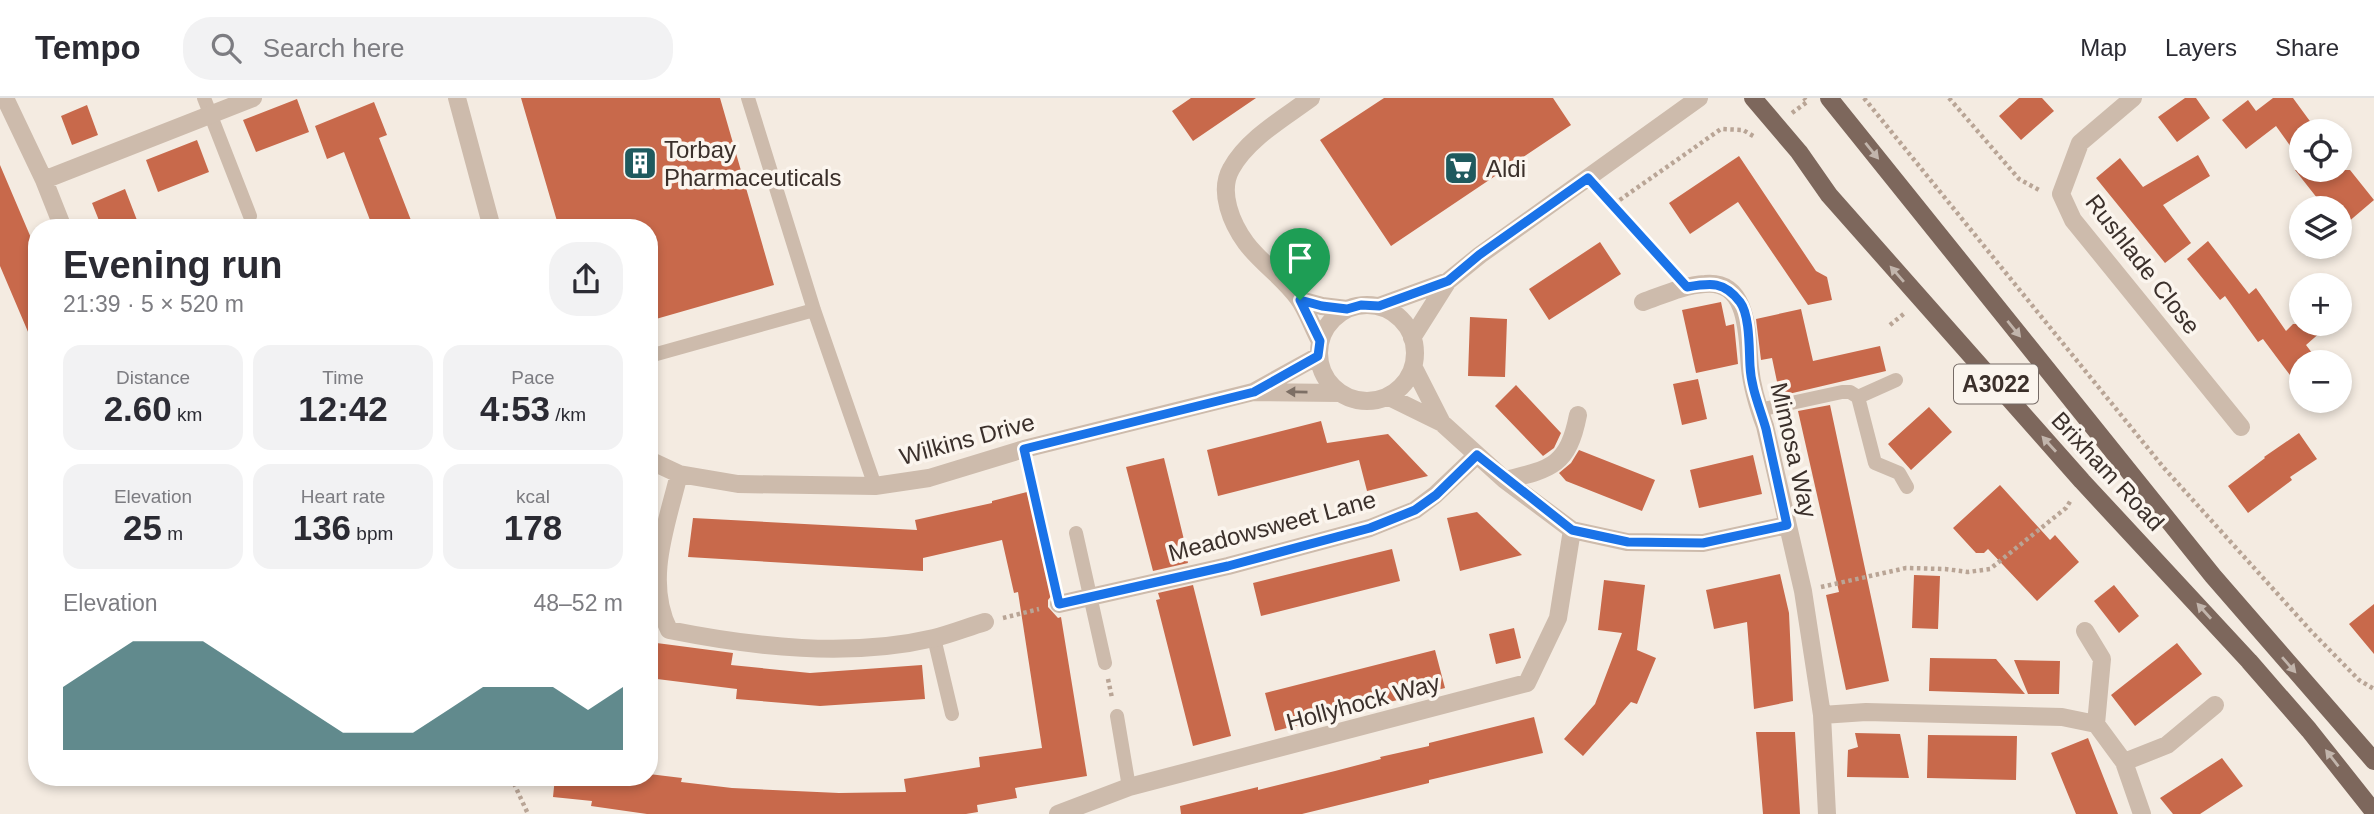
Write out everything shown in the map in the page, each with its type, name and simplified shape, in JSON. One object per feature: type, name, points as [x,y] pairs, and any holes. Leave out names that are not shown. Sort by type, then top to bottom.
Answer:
[{"type":"main road","name":"Brixham Road","points":[[1753,98],[1799,152],[1829,195],[2082,481],[2249,661],[2309,730],[2374,812]]},
{"type":"main road","name":"Brixham Road","points":[[1829,98],[2213,576],[2318,700],[2374,761]]},
{"type":"street","points":[[5,98],[59,219]]},
{"type":"street","points":[[44,180],[207,106],[253,98]]},
{"type":"street","points":[[457,98],[490,219]]},
{"type":"street","points":[[1311,98],[1246,149],[1230,169],[1226,186],[1228,210],[1247,244],[1300,300],[1319,348],[1323,374],[1340,393]]},
{"type":"street","points":[[1412,338],[1448,281],[1479,255],[1699,98]]},
{"type":"street","name":"Rushlade Close","points":[[2133,98],[2080,143],[2061,194],[2073,220],[2241,427]]},
{"type":"street","points":[[1300,300],[1347,309],[1361,305],[1379,306],[1448,281]]},
{"type":"street","name":"Mimosa Way","points":[[1643,302],[1708,283],[1724,287],[1742,304],[1759,410],[1803,591],[1822,715],[1827,814]]},
{"type":"street","points":[[1379,306],[1393,313],[1406,326],[1412,338],[1414,368],[1442,423]]},
{"type":"street","name":"Wilkins Drive","points":[[1254,392],[1319,348],[1331,320],[1347,309]]},
{"type":"street","points":[[1414,368],[1406,384],[1389,397],[1442,423],[1505,480],[1572,530],[1628,542],[1703,543],[1787,525]]},
{"type":"street","name":"Wilkins Drive","points":[[658,464],[679,474],[738,484],[875,486],[929,478],[1024,449],[1254,392],[1340,393],[1351,399],[1366,401],[1389,397]]},
{"type":"street","points":[[1505,480],[1547,470],[1564,455],[1573,440],[1578,415]]},
{"type":"street","name":"Meadowsweet Lane","points":[[1059,604],[1228,566],[1370,528],[1415,510],[1436,495],[1477,455]]},
{"type":"street","points":[[658,560],[679,474]]},
{"type":"street","name":"Hollyhock Way","points":[[1058,814],[1129,787],[1527,683],[1558,618],[1572,530]]},
{"type":"street","points":[[658,576],[661,613],[669,630],[706,638],[787,646],[859,649],[934,638],[985,622]]},
{"type":"street","points":[[2085,631],[2102,659],[2096,724],[2124,762],[2142,814]]},
{"type":"street","points":[[2124,762],[2167,744],[2215,705]]},
{"type":"street","points":[[1822,715],[1866,712],[2038,716],[2062,717],[2096,724]]},
{"type":"lane","points":[[748,98],[814,310],[875,486]]},
{"type":"lane","points":[[207,106],[250,216]]},
{"type":"lane","points":[[658,354],[814,310]]},
{"type":"lane","points":[[1858,397],[1896,380]]},
{"type":"lane","points":[[1759,410],[1842,393],[1858,397],[1875,463],[1899,473],[1907,486]]},
{"type":"lane","points":[[1076,533],[1105,663]]},
{"type":"lane","points":[[934,638],[951,714]]},
{"type":"lane","points":[[1117,716],[1129,787]]},
{"type":"path","points":[[1614,204],[1721,129],[1743,131],[1760,140],[1807,102],[1804,98]]},
{"type":"path","points":[[1864,98],[2164,468],[2311,631],[2359,680],[2374,689]]},
{"type":"path","points":[[1949,98],[2019,179],[2042,191],[2061,194]]},
{"type":"path","points":[[1588,178],[1687,287]]},
{"type":"path","points":[[985,622],[1059,604],[1024,449]]},
{"type":"path","points":[[1803,591],[1906,568],[1968,572],[1990,569],[2066,508],[2082,481]]},
{"type":"path","points":[[1105,663],[1117,716]]},
{"type":"path","points":[[515,786],[528,814]]},
{"type":"building","name":"Torbay Pharmaceuticals","points":[[521,98],[720,98],[774,285],[658,318],[658,219],[556,219]]},
{"type":"building","points":[[1191,98],[1256,98],[1193,141],[1172,111]]},
{"type":"building","name":"Aldi","points":[[1384,98],[1553,98],[1571,125],[1391,246],[1320,140]]},
{"type":"building","points":[[2019,98],[2042,98],[2054,111],[2021,140],[1999,116]]},
{"type":"building","points":[[2185,98],[2196,98],[2210,118],[2177,142],[2158,117]]},
{"type":"building","points":[[2273,98],[2293,98],[2308,119],[2289,119],[2289,144],[2276,126],[2246,149],[2222,120],[2248,100],[2256,111]]},
{"type":"building","points":[[297,99],[309,132],[256,152],[243,120]]},
{"type":"building","points":[[374,102],[387,135],[379,138],[410,219],[370,219],[344,152],[327,159],[315,126]]},
{"type":"building","points":[[87,105],[98,135],[72,145],[61,116]]},
{"type":"building","points":[[197,140],[209,172],[158,192],[146,160]]},
{"type":"building","points":[[2198,155],[2210,176],[2163,205],[2191,243],[2165,263],[2096,178],[2120,158],[2143,187]]},
{"type":"building","points":[[1739,156],[1816,271],[1827,277],[1832,300],[1808,305],[1738,202],[1690,234],[1669,203]]},
{"type":"building","points":[[0,165],[28,231],[28,332],[0,266]]},
{"type":"building","points":[[2352,172],[2374,200],[2352,219],[2352,196],[2316,196],[2304,182],[2352,182]]},
{"type":"building","points":[[125,189],[137,219],[98,219],[92,203]]},
{"type":"building","points":[[2208,241],[2249,294],[2256,288],[2286,331],[2289,328],[2289,336],[2316,336],[2306,345],[2310,350],[2289,350],[2289,374],[2263,339],[2258,342],[2225,296],[2220,300],[2187,259]]},
{"type":"building","points":[[1600,242],[1621,274],[1549,320],[1529,289]]},
{"type":"building","points":[[1721,302],[1726,326],[1734,324],[1738,364],[1696,373],[1682,310]]},
{"type":"building","points":[[1801,309],[1813,361],[1880,346],[1886,371],[1780,396],[1772,358],[1761,360],[1756,319]]},
{"type":"building","points":[[1470,317],[1507,319],[1505,377],[1468,376]]},
{"type":"building","points":[[1698,379],[1707,419],[1682,425],[1673,384]]},
{"type":"building","points":[[1516,385],[1561,433],[1554,448],[1543,456],[1495,406]]},
{"type":"building","points":[[1830,405],[1889,681],[1846,690],[1826,595],[1839,592],[1798,411]]},
{"type":"building","points":[[1929,407],[1952,432],[1911,470],[1888,444]]},
{"type":"building","points":[[1321,421],[1327,443],[1388,434],[1428,476],[1367,491],[1359,460],[1218,496],[1207,450]]},
{"type":"building","points":[[2299,433],[2317,459],[2290,477],[2292,480],[2248,513],[2228,486]]},
{"type":"building","points":[[1579,450],[1655,480],[1642,511],[1566,481],[1559,473],[1571,463]]},
{"type":"building","points":[[1753,455],[1762,494],[1699,508],[1690,470]]},
{"type":"building","points":[[1164,458],[1188,563],[1153,571],[1126,467]]},
{"type":"building","points":[[2000,485],[2050,540],[2055,535],[2079,562],[2037,601],[1988,549],[1984,553],[1976,553],[1953,528]]},
{"type":"building","points":[[1027,492],[1052,595],[1048,600],[1048,607],[1058,618],[1061,617],[1087,776],[1015,788],[1017,798],[977,805],[978,812],[966,814],[647,814],[591,806],[592,801],[553,797],[554,786],[658,786],[658,775],[682,778],[681,782],[732,788],[839,793],[906,792],[904,779],[980,767],[979,757],[1042,748],[1018,592],[1014,593],[1002,540],[923,558],[923,571],[688,557],[693,518],[917,530],[915,520]]},
{"type":"building","points":[[1477,512],[1522,555],[1460,571],[1447,518]]},
{"type":"building","points":[[1392,549],[1400,581],[1261,616],[1253,583]]},
{"type":"building","points":[[1780,574],[1789,613],[1793,701],[1754,709],[1747,622],[1714,629],[1706,590]]},
{"type":"building","points":[[1914,575],[1940,576],[1938,629],[1912,628]]},
{"type":"building","points":[[1604,580],[1645,585],[1637,650],[1656,658],[1637,704],[1631,702],[1583,756],[1564,739],[1595,704],[1622,633],[1598,630]]},
{"type":"building","points":[[1193,585],[1231,736],[1193,746],[1156,600],[1160,599],[1158,593]]},
{"type":"building","points":[[2114,585],[2139,616],[2119,633],[2094,601]]},
{"type":"building","points":[[2374,604],[2374,654],[2349,624]]},
{"type":"building","points":[[1514,628],[1521,658],[1496,664],[1489,634]]},
{"type":"building","points":[[658,643],[733,653],[731,665],[810,673],[922,665],[925,699],[820,706],[736,699],[737,689],[658,679]]},
{"type":"building","points":[[2177,643],[2202,674],[2135,726],[2111,695]]},
{"type":"building","points":[[1435,650],[1445,688],[1275,731],[1265,693]]},
{"type":"building","points":[[1930,658],[1996,659],[2025,694],[1929,691]]},
{"type":"building","points":[[2014,660],[2060,661],[2059,694],[2028,694]]},
{"type":"building","points":[[1534,717],[1543,753],[1302,814],[1181,814],[1180,806],[1335,771],[1429,746],[1429,743]]},
{"type":"building","points":[[1756,732],[1795,732],[1800,814],[1763,814]]},
{"type":"building","points":[[1855,733],[1900,734],[1909,778],[1847,777],[1848,750],[1858,747]]},
{"type":"building","points":[[1928,735],[2017,736],[2016,780],[1927,778]]},
{"type":"building","points":[[2088,738],[2118,814],[2076,814],[2051,753]]},
{"type":"building","points":[[2222,758],[2243,786],[2200,814],[2173,814],[2160,798]]},
{"type":"place","name":"Torbay Pharmaceuticals","points":[[640,163]]},
{"type":"place","name":"Aldi","points":[[1461,168]]},
{"type":"route","points":[[1588,178],[1687,287],[1708,283],[1724,287],[1742,304],[1751,350],[1750,366],[1757,405],[1765,426],[1787,525],[1703,543],[1628,542],[1572,530],[1505,480],[1477,455],[1436,495],[1415,510],[1370,528],[1228,566],[1059,604],[1024,449],[1254,392],[1318,356],[1320,341],[1300,300],[1347,309],[1361,305],[1379,306],[1448,281],[1479,255],[1588,178]]}]
